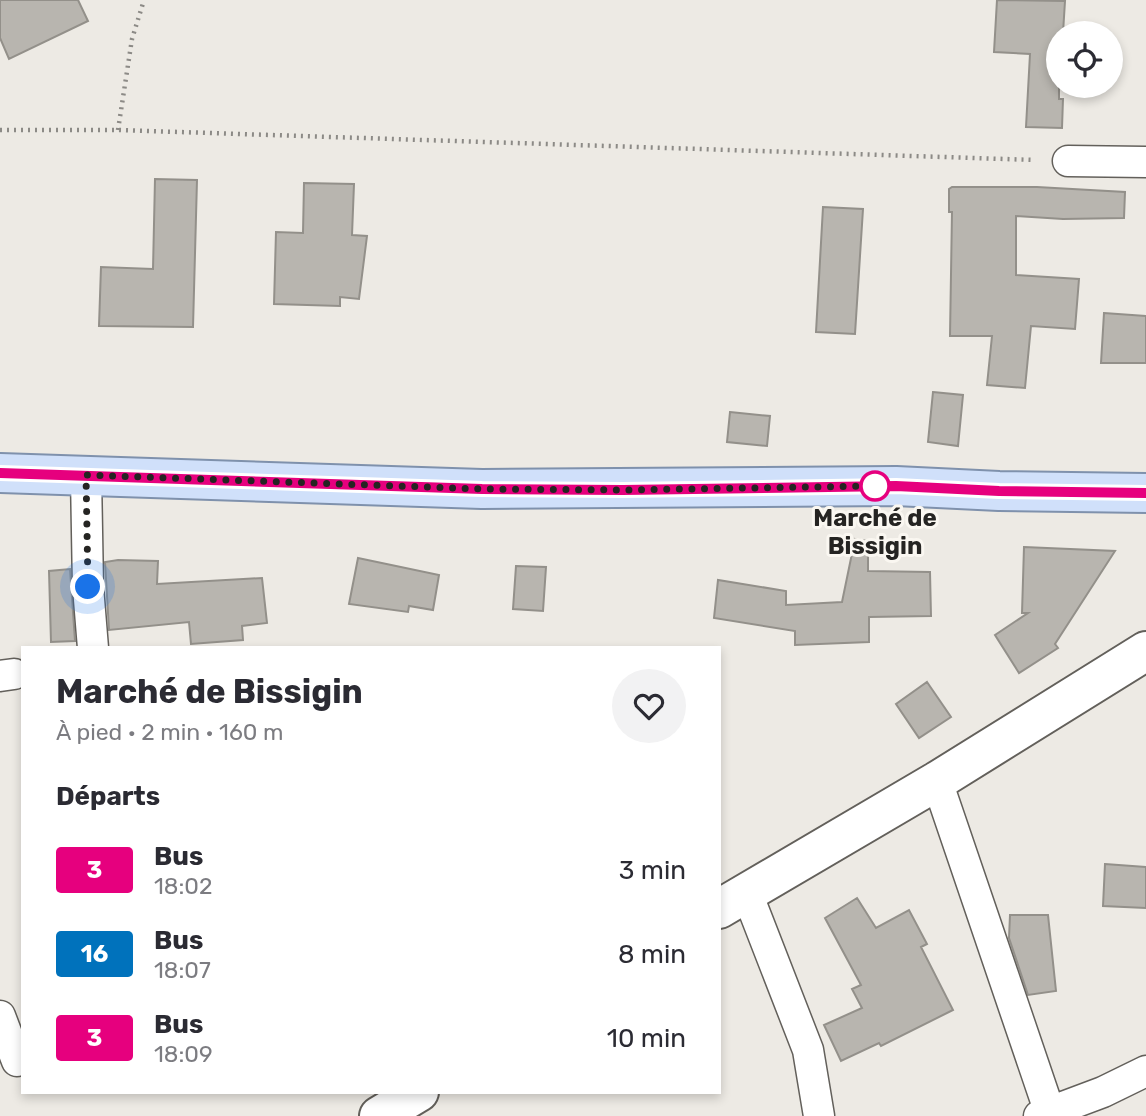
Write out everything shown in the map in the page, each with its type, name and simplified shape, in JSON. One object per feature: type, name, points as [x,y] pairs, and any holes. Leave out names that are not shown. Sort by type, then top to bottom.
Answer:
[{"type":"main road","points":[[0,473],[482,489],[896,486],[999,491],[1146,493]]},
{"type":"street","points":[[1068,161],[1146,162]]},
{"type":"street","points":[[86,475],[88,587],[93,646]]},
{"type":"street","points":[[818,1116],[808,1050],[733,901],[937,780],[1146,651]]},
{"type":"street","points":[[937,780],[1046,1115],[1146,1071]]},
{"type":"street","points":[[0,1016],[13,1064]]},
{"type":"street","points":[[383,1115],[416,1094]]},
{"type":"path","points":[[118,130],[132,39],[144,0]]},
{"type":"path","points":[[0,130],[118,130],[1068,161]]},
{"type":"building","points":[[0,0],[78,0],[88,21],[9,59],[0,38]]},
{"type":"building","points":[[997,0],[1065,1],[1064,21],[1046,21],[1046,98],[1063,99],[1062,128],[1026,127],[1030,54],[994,52]]},
{"type":"building","points":[[155,179],[197,180],[193,327],[99,326],[101,267],[153,269]]},
{"type":"building","points":[[304,183],[354,184],[352,235],[367,236],[359,299],[340,297],[340,306],[274,304],[276,232],[303,233]]},
{"type":"building","points":[[1037,187],[1125,192],[1124,218],[1063,219],[1016,216],[1016,275],[1079,279],[1075,329],[1031,326],[1025,388],[987,385],[992,336],[950,336],[952,212],[949,212],[949,189]]},
{"type":"building","points":[[823,207],[863,209],[855,334],[816,332]]},
{"type":"building","points":[[1104,313],[1146,316],[1146,363],[1101,363]]},
{"type":"building","points":[[933,392],[963,395],[958,446],[928,442]]},
{"type":"building","points":[[730,412],[770,416],[767,446],[727,442]]},
{"type":"building","points":[[855,539],[868,541],[868,571],[930,572],[931,616],[869,617],[869,642],[795,645],[795,631],[714,618],[718,580],[786,591],[786,605],[842,602]]},
{"type":"building","points":[[1024,547],[1115,551],[1055,644],[1058,648],[1019,673],[995,635],[1028,613],[1022,613]]},
{"type":"building","points":[[358,558],[439,575],[433,610],[409,606],[408,612],[349,604]]},
{"type":"building","points":[[158,561],[157,584],[262,578],[267,623],[242,626],[243,640],[191,644],[189,622],[109,630],[105,562]]},
{"type":"building","points":[[516,566],[546,567],[543,611],[513,609]]},
{"type":"building","points":[[70,569],[75,641],[51,642],[49,571]]},
{"type":"building","points":[[927,682],[951,717],[919,738],[896,704]]},
{"type":"building","points":[[1105,864],[1146,867],[1146,908],[1103,906]]},
{"type":"building","points":[[857,898],[876,928],[909,910],[927,944],[921,947],[953,1010],[881,1046],[879,1043],[841,1061],[824,1025],[862,1008],[852,989],[861,985],[825,918]]},
{"type":"building","points":[[1010,915],[1048,915],[1056,991],[1028,995],[1009,938]]},
{"type":"bus line","name":"3","points":[[0,473],[482,489],[896,486],[999,491],[1146,493]]},
{"type":"place","name":"Marché de Bissigin","points":[[875,486]]},
{"type":"route","points":[[88,587],[86,475],[482,489],[875,486]]}]
